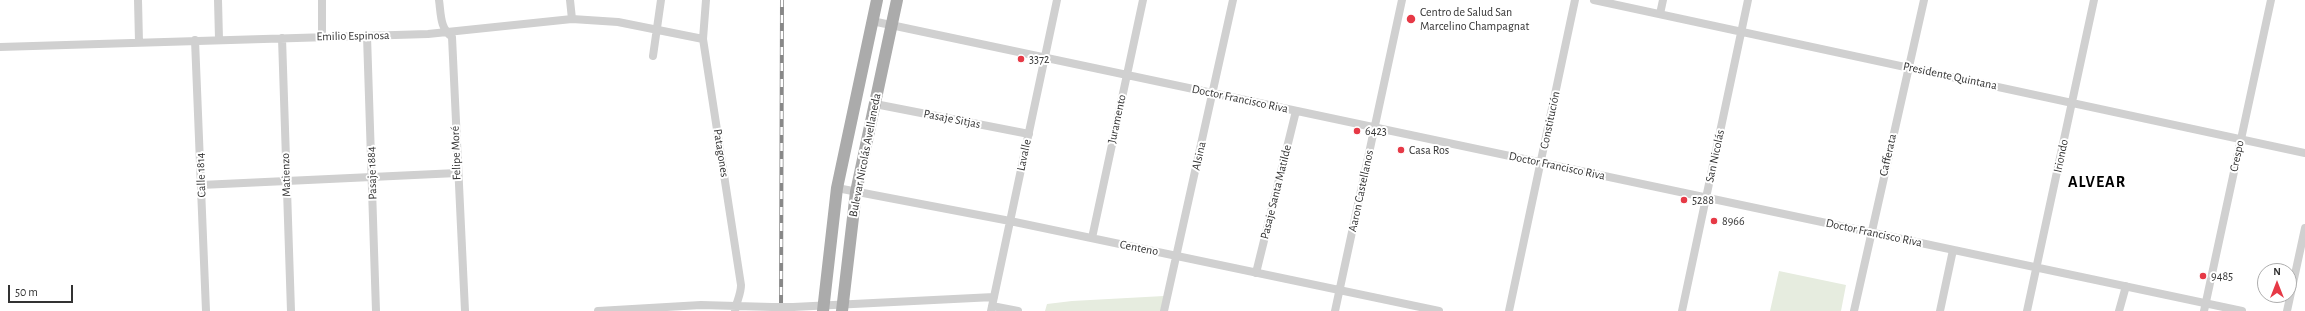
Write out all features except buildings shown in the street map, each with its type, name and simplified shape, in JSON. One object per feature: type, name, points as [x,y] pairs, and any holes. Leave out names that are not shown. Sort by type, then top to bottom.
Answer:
[{"type":"main road","name":"Bulevar Nicolás Avellaneda","points":[[823,308],[837,188],[877,0]]},
{"type":"main road","name":"Bulevar Nicolás Avellaneda","points":[[842,307],[856,192],[897,0]]},
{"type":"street","points":[[138,0],[139,42]]},
{"type":"street","points":[[218,0],[219,39]]},
{"type":"street","points":[[322,0],[322,36]]},
{"type":"street","name":"Felipe Moré","points":[[439,0],[445,33],[452,37],[457,173],[465,311]]},
{"type":"street","points":[[570,0],[572,19]]},
{"type":"street","points":[[653,56],[658,32],[661,0]]},
{"type":"street","name":"Patagones","points":[[706,0],[703,39],[742,285],[740,296],[735,308]]},
{"type":"street","name":"Lavalle","points":[[992,308],[1057,0]]},
{"type":"street","name":"Juramento","points":[[1092,238],[1143,0]]},
{"type":"street","name":"Alsina","points":[[1164,311],[1233,0]]},
{"type":"street","name":"Aaron Castellanos","points":[[1336,311],[1402,0]]},
{"type":"street","name":"Constitución","points":[[1509,311],[1575,0]]},
{"type":"street","name":"Presidente Quintana","points":[[1594,0],[2241,138],[2305,153]]},
{"type":"street","points":[[1660,14],[1663,0]]},
{"type":"street","name":"San Nicolás","points":[[1682,311],[1748,0]]},
{"type":"street","name":"Cafferata","points":[[1854,311],[1870,232],[1924,0]]},
{"type":"street","name":"Iriondo","points":[[2027,311],[2094,0]]},
{"type":"street","name":"Crespo","points":[[2205,307],[2270,0]]},
{"type":"street","name":"Emilio Espinosa","points":[[0,46],[445,33],[572,19],[618,22],[658,32],[703,39]]},
{"type":"street","name":"Doctor Francisco Riva","points":[[872,21],[2126,286],[2205,307],[2242,311]]},
{"type":"street","name":"Pasaje 1884","points":[[367,36],[376,311]]},
{"type":"street","name":"Matienzo","points":[[282,38],[291,311]]},
{"type":"street","name":"Calle 1814","points":[[195,40],[206,311]]},
{"type":"street","name":"Pasaje Sitjas","points":[[875,104],[1029,134]]},
{"type":"street","name":"Pasaje Santa Matilde","points":[[1256,273],[1296,111]]},
{"type":"street","points":[[201,185],[457,173]]},
{"type":"street","name":"Centeno","points":[[837,188],[1010,221],[1176,255],[1423,309],[1439,311]]},
{"type":"street","points":[[2287,311],[2305,228]]},
{"type":"street","points":[[1940,311],[1953,250]]},
{"type":"street","points":[[2119,311],[2126,286]]},
{"type":"street","points":[[598,311],[701,305],[735,308],[823,308],[994,297]]},
{"type":"street","points":[[992,308],[1018,311]]},
{"type":"shaded area","points":[[1779,271],[1846,285],[1841,311],[1770,311]]},
{"type":"shaded area","points":[[1164,296],[1161,311],[1045,311],[1047,304],[1072,301]]},
{"type":"railway","points":[[781,311],[782,0]]},
{"type":"place","name":"Centro de Salud San Marcelino Champagnat","points":[[1411,19]]},
{"type":"place","name":"3372","points":[[1021,59]]},
{"type":"place","name":"6423","points":[[1357,131]]},
{"type":"place","name":"Casa Ros","points":[[1401,150]]},
{"type":"place","name":"5288","points":[[1684,200]]},
{"type":"place","name":"8966","points":[[1714,221]]},
{"type":"place","name":"9485","points":[[2203,276]]},
{"type":"district","name":"ALVEAR","points":[[2097,182]]}]
